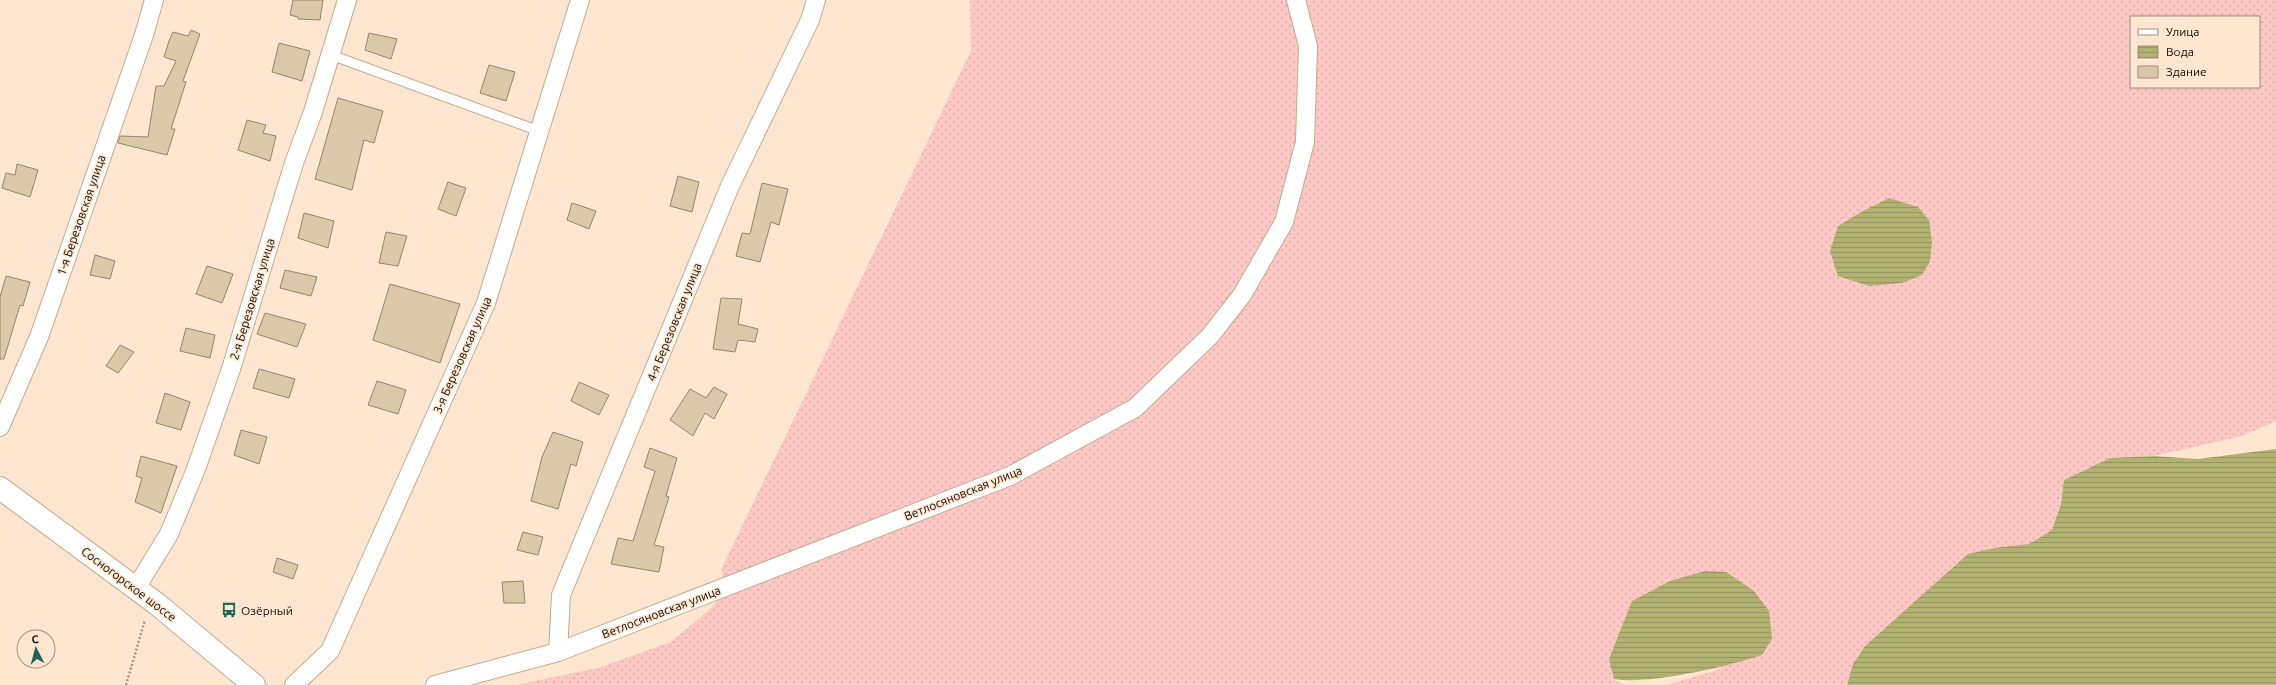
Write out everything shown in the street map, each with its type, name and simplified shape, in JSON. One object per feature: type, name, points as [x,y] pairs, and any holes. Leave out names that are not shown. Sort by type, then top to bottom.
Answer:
[{"type":"main road","name":"Сосногорское шоссе","points":[[0,488],[157,604],[254,685]]},
{"type":"street","name":"1-я Березовская улица","points":[[0,427],[39,337],[144,35],[154,0]]},
{"type":"street","name":"2-я Березовская улица","points":[[136,588],[169,534],[196,469],[231,369],[294,162],[313,112],[348,0]]},
{"type":"street","name":"3-я Березовская улица","points":[[294,685],[330,652],[486,303],[580,0]]},
{"type":"street","name":"4-я Березовская улица","points":[[558,652],[561,595],[730,186],[810,20],[816,0]]},
{"type":"street","name":"Ветлосяновская улица","points":[[435,685],[558,652],[1010,476],[1135,408],[1210,336],[1242,295],[1284,222],[1306,142],[1308,46],[1296,0]]},
{"type":"lane","points":[[331,55],[539,131]]},
{"type":"path","points":[[126,685],[143,623],[157,604]]},
{"type":"shaded area","points":[[970,0],[2276,0],[2276,421],[2242,436],[2154,456],[2110,458],[2064,480],[2061,504],[2052,530],[2029,544],[1994,548],[1968,555],[1865,646],[1853,664],[1847,685],[1666,685],[1724,668],[1614,679],[1623,685],[516,685],[598,668],[671,642],[709,610],[723,595],[722,568],[971,51]]},
{"type":"water","points":[[1889,198],[1918,207],[1929,220],[1932,242],[1930,261],[1922,275],[1902,283],[1869,286],[1838,276],[1830,251],[1838,226]]},
{"type":"water","points":[[2276,449],[2276,685],[1847,685],[1853,664],[1865,646],[1968,554],[1994,548],[2029,544],[2052,530],[2061,504],[2064,480],[2110,458],[2154,456],[2198,459]]},
{"type":"water","points":[[1705,571],[1726,572],[1754,591],[1769,611],[1772,639],[1762,655],[1728,665],[1687,674],[1646,679],[1614,679],[1609,659],[1632,601],[1670,581]]},
{"type":"building","points":[[293,0],[323,0],[320,20],[298,19],[298,17],[290,15]]},
{"type":"building","points":[[191,30],[200,34],[183,81],[186,82],[171,129],[175,129],[167,155],[118,143],[120,136],[148,137],[156,86],[164,86],[176,61],[164,57],[169,41],[173,32],[188,36]]},
{"type":"building","points":[[369,33],[397,39],[391,59],[365,50]]},
{"type":"building","points":[[279,43],[310,51],[302,81],[272,72]]},
{"type":"building","points":[[489,65],[515,72],[506,101],[480,93]]},
{"type":"building","points":[[338,98],[383,111],[374,143],[364,140],[352,190],[315,179]]},
{"type":"building","points":[[247,120],[266,125],[263,133],[276,136],[270,161],[238,150]]},
{"type":"building","points":[[17,164],[38,170],[30,197],[2,188],[6,173],[15,175]]},
{"type":"building","points":[[678,176],[699,182],[692,212],[670,206]]},
{"type":"building","points":[[448,182],[466,188],[456,216],[438,209]]},
{"type":"building","points":[[762,183],[788,189],[779,225],[771,222],[760,262],[736,256],[742,233],[750,234]]},
{"type":"building","points":[[572,203],[596,211],[589,229],[567,220]]},
{"type":"building","points":[[304,213],[334,221],[328,248],[298,238]]},
{"type":"building","points":[[386,232],[407,236],[398,266],[379,263]]},
{"type":"building","points":[[95,255],[115,261],[110,279],[90,275]]},
{"type":"building","points":[[207,266],[233,274],[222,303],[196,294]]},
{"type":"building","points":[[285,270],[317,277],[311,296],[280,288]]},
{"type":"building","points":[[6,276],[30,282],[23,306],[20,305],[4,359],[0,359],[0,297]]},
{"type":"building","points":[[390,284],[460,304],[440,363],[373,340]]},
{"type":"building","points":[[721,298],[742,299],[738,324],[758,329],[755,342],[738,340],[735,352],[713,349]]},
{"type":"building","points":[[265,313],[306,324],[297,347],[257,334]]},
{"type":"building","points":[[186,328],[215,335],[210,358],[180,351]]},
{"type":"building","points":[[120,345],[134,352],[118,373],[106,366]]},
{"type":"building","points":[[259,369],[295,379],[289,398],[253,388]]},
{"type":"building","points":[[377,381],[406,390],[398,414],[368,405]]},
{"type":"building","points":[[579,382],[609,395],[599,415],[571,401]]},
{"type":"building","points":[[714,387],[727,394],[714,419],[705,413],[693,436],[670,420],[690,389],[706,398]]},
{"type":"building","points":[[165,393],[190,402],[181,430],[156,423]]},
{"type":"building","points":[[241,430],[267,437],[259,464],[234,455]]},
{"type":"building","points":[[553,432],[583,442],[576,466],[571,464],[558,509],[531,501],[542,457]]},
{"type":"building","points":[[650,448],[677,458],[666,496],[669,497],[654,545],[664,547],[659,572],[611,564],[618,538],[633,541],[655,471],[644,467]]},
{"type":"building","points":[[141,456],[177,466],[161,513],[135,502],[142,478],[136,476]]},
{"type":"building","points":[[523,532],[543,537],[538,555],[517,550]]},
{"type":"building","points":[[277,558],[298,565],[293,579],[273,572]]},
{"type":"building","points":[[523,581],[525,603],[504,603],[502,582]]},
{"type":"place","name":"Озёрный","points":[[229,610]]}]
